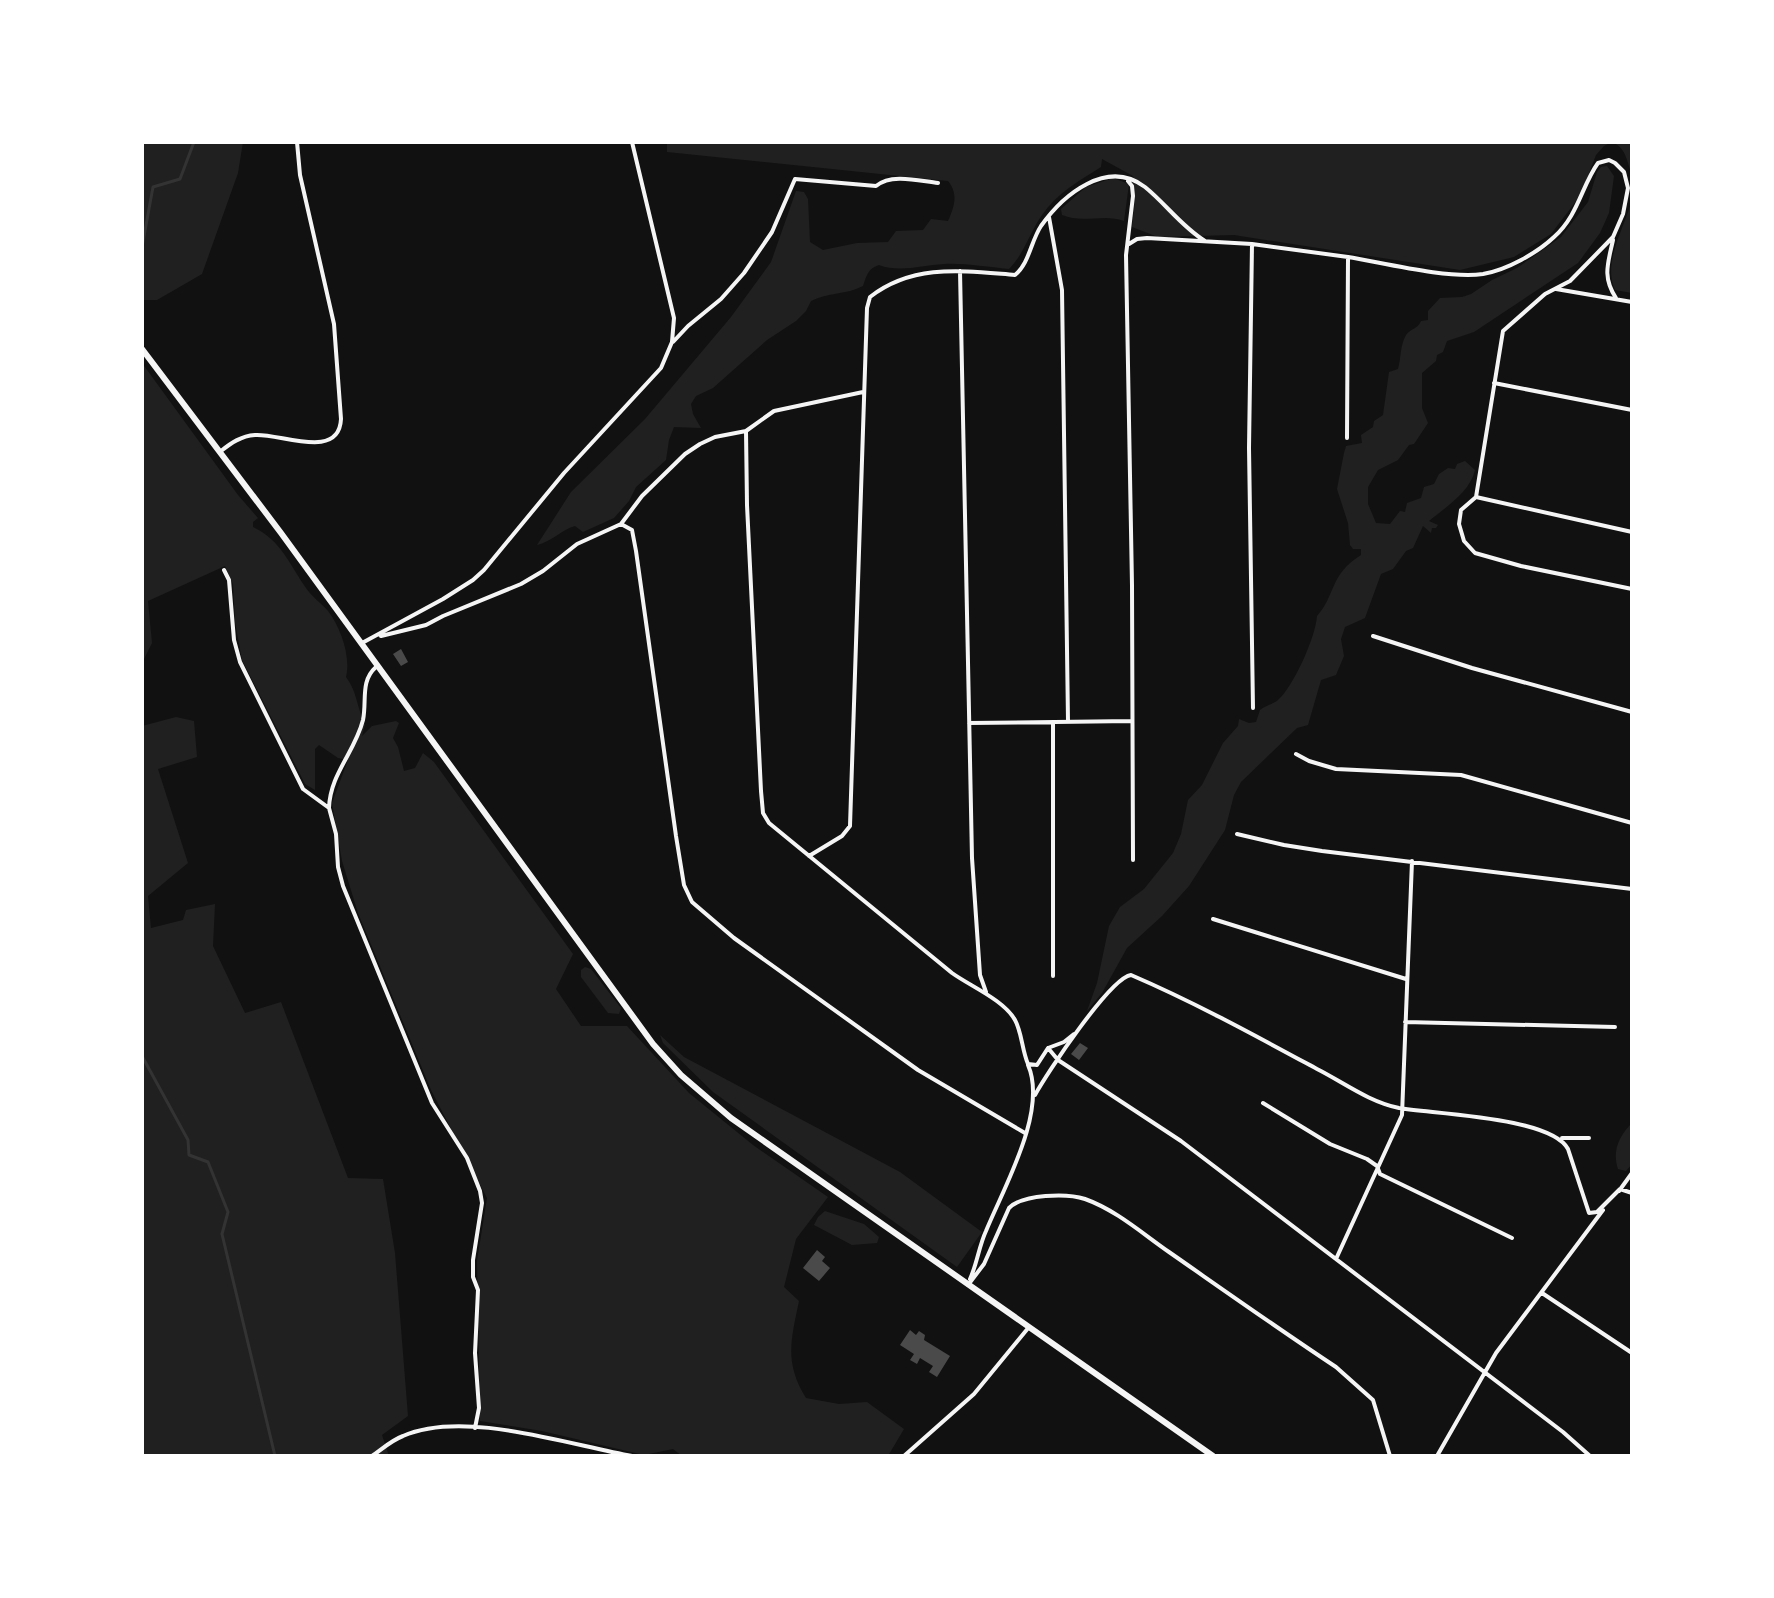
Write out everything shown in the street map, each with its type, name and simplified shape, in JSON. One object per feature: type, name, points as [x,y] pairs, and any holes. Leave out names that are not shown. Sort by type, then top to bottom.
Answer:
[{"type":"main road","points":[[142,349],[281,533],[653,1044],[681,1075],[731,1118],[1213,1456]]},
{"type":"street","points":[[218,452],[238,439],[254,435],[313,443],[331,439],[340,431],[334,324],[300,175],[297,142]]},
{"type":"street","points":[[360,644],[443,599],[484,570],[564,473],[661,368],[672,342],[674,318],[632,142]]},
{"type":"street","points":[[1127,246],[1142,238],[1252,244],[1479,274],[1494,271],[1524,257],[1555,237],[1582,199],[1593,170],[1604,160],[1621,167],[1628,188],[1606,270],[1608,285],[1616,298]]},
{"type":"street","points":[[809,856],[842,836],[850,826],[863,392],[870,297],[909,276],[933,271],[1019,273],[1039,230],[1049,217],[1077,190],[1111,176],[1127,179],[1145,188],[1205,241]]},
{"type":"street","points":[[672,342],[721,299],[744,273],[772,232],[795,179],[876,186],[884,180],[896,179],[938,183]]},
{"type":"street","points":[[1127,179],[1133,196],[1127,246],[1133,860]]},
{"type":"street","points":[[1049,217],[1062,290],[1068,721]]},
{"type":"street","points":[[1613,237],[1570,281],[1554,288],[1503,331],[1476,497],[1461,510],[1459,524],[1464,541],[1475,553],[1632,589]]},
{"type":"street","points":[[1252,244],[1249,448],[1253,708]]},
{"type":"street","points":[[1347,438],[1348,257]]},
{"type":"street","points":[[960,271],[972,858],[980,975],[987,994]]},
{"type":"street","points":[[1554,288],[1632,302]]},
{"type":"street","points":[[1494,383],[1632,410]]},
{"type":"street","points":[[360,644],[426,625],[521,584],[577,544],[621,524],[642,496],[692,448],[715,437],[746,431],[774,411],[863,392]]},
{"type":"street","points":[[746,431],[763,813],[777,831],[952,973],[987,994],[1015,1020],[1021,1048],[1035,1083],[1035,1095]]},
{"type":"street","points":[[1476,497],[1632,532]]},
{"type":"street","points":[[621,524],[632,530],[636,551],[664,761],[688,896],[718,926],[841,1016],[918,1070],[1025,1133]]},
{"type":"street","points":[[224,570],[229,580],[234,640],[240,662],[303,789],[329,808]]},
{"type":"street","points":[[1373,636],[1472,668],[1632,712]]},
{"type":"street","points":[[376,667],[366,681],[362,722],[331,786],[329,808],[343,886],[365,942],[432,1103],[467,1158],[480,1191],[482,1203],[473,1260],[473,1277],[478,1290],[475,1353],[479,1408],[475,1428]]},
{"type":"street","points":[[969,723],[1132,721]]},
{"type":"street","points":[[1053,723],[1053,976]]},
{"type":"street","points":[[1296,754],[1336,769],[1461,775],[1632,823]]},
{"type":"street","points":[[1237,834],[1284,845],[1632,889]]},
{"type":"street","points":[[1336,1259],[1402,1115],[1412,861]]},
{"type":"street","points":[[1213,919],[1406,979]]},
{"type":"street","points":[[968,1285],[985,1233],[1012,1173],[1035,1095],[1047,1073],[1118,980],[1131,975],[1361,1093],[1401,1108],[1477,1116],[1560,1138],[1589,1138]]},
{"type":"street","points":[[1405,1022],[1615,1027]]},
{"type":"street","points":[[1028,1064],[1037,1065],[1048,1048],[1064,1042],[1084,1024]]},
{"type":"street","points":[[1048,1048],[1058,1060],[1166,1130],[1563,1432],[1590,1456]]},
{"type":"street","points":[[1263,1103],[1315,1136],[1359,1155],[1377,1166],[1380,1174],[1512,1238]]},
{"type":"street","points":[[1560,1138],[1572,1157],[1589,1213],[1597,1212],[1620,1189]]},
{"type":"street","points":[[1437,1456],[1496,1353],[1632,1173]]},
{"type":"street","points":[[1620,1189],[1632,1193]]},
{"type":"street","points":[[968,1285],[984,1264],[1009,1208],[1015,1202],[1034,1198],[1082,1198],[1109,1211],[1352,1379],[1375,1404],[1390,1456]]},
{"type":"street","points":[[1542,1293],[1632,1353]]},
{"type":"street","points":[[904,1456],[974,1394],[1029,1327]]},
{"type":"street","points":[[372,1456],[402,1436],[424,1429],[475,1428],[518,1431],[632,1456]]},
{"type":"shaded area","points":[[142,142],[243,142],[238,173],[202,274],[157,300],[142,300]]},
{"type":"shaded area","points":[[667,142],[1612,142],[1596,155],[1580,196],[1551,234],[1514,257],[1460,270],[1234,235],[1158,237],[1132,227],[1135,199],[1133,176],[1102,159],[1101,167],[1069,188],[1048,207],[1009,269],[960,264],[903,268],[879,265],[866,276],[863,286],[811,301],[796,321],[767,340],[713,388],[696,396],[691,404],[701,428],[674,427],[666,460],[636,487],[614,518],[583,532],[575,526],[537,545],[571,492],[645,419],[731,317],[771,262],[796,191],[804,192],[808,199],[810,242],[823,250],[857,243],[888,242],[896,231],[923,230],[931,219],[948,221],[954,206],[953,191],[948,181],[667,152]]},
{"type":"shaded area","points":[[1612,142],[1632,142],[1632,174],[1623,152]]},
{"type":"shaded area","points":[[1607,166],[1614,176],[1609,213],[1600,233],[1578,263],[1474,332],[1447,341],[1436,361],[1422,373],[1422,408],[1428,423],[1398,460],[1378,470],[1368,487],[1368,504],[1376,523],[1390,524],[1400,511],[1405,512],[1407,503],[1421,498],[1424,487],[1434,484],[1439,474],[1448,468],[1455,469],[1457,464],[1465,461],[1475,470],[1472,478],[1456,498],[1429,521],[1438,525],[1436,528],[1432,528],[1431,533],[1423,526],[1413,548],[1406,551],[1393,569],[1381,574],[1365,618],[1345,627],[1341,639],[1344,656],[1336,675],[1321,680],[1308,725],[1297,728],[1241,782],[1234,795],[1225,830],[1189,886],[1127,948],[1102,993],[1087,1011],[1097,983],[1109,926],[1120,907],[1144,889],[1173,853],[1181,834],[1188,800],[1202,785],[1223,743],[1238,726],[1239,719],[1256,722],[1260,710],[1277,701],[1290,685],[1308,648],[1317,616],[1343,570],[1361,555],[1361,549],[1353,549],[1350,545],[1348,523],[1337,489],[1344,453],[1346,446],[1362,443],[1361,435],[1383,415],[1389,372],[1398,369],[1406,335],[1421,321],[1428,320],[1428,311],[1440,298],[1471,294],[1517,268],[1561,237],[1588,202],[1597,172]]},
{"type":"shaded area","points":[[1113,178],[1129,184],[1124,221],[1078,219],[1062,215],[1061,209],[1086,187]]},
{"type":"shaded area","points":[[1632,200],[1632,293],[1615,290],[1611,268]]},
{"type":"shaded area","points":[[142,363],[258,518],[253,522],[253,527],[270,538],[308,591],[333,618],[346,652],[346,677],[365,725],[362,736],[372,726],[399,723],[393,738],[404,771],[415,768],[423,753],[434,762],[573,954],[556,989],[581,1026],[627,1026],[689,1093],[753,1145],[828,1197],[796,1239],[784,1287],[799,1301],[791,1351],[794,1373],[806,1398],[839,1404],[867,1402],[904,1429],[888,1456],[682,1456],[673,1449],[644,1455],[542,1431],[480,1421],[477,1261],[487,1198],[431,1090],[358,913],[342,861],[332,803],[348,760],[338,758],[319,745],[315,749],[315,790],[305,784],[242,660],[235,622],[233,584],[225,566],[148,601],[152,643],[142,663]]},
{"type":"shaded area","points":[[176,717],[194,721],[197,757],[158,769],[188,863],[148,896],[151,928],[183,920],[186,910],[215,904],[213,946],[245,1013],[281,1002],[348,1178],[383,1179],[395,1253],[408,1416],[382,1435],[389,1456],[142,1456],[142,726]]},
{"type":"shaded area","points":[[585,967],[591,969],[621,1008],[619,1014],[608,1013],[581,977],[581,970]]},
{"type":"shaded area","points":[[660,1035],[684,1057],[900,1172],[982,1232],[957,1267],[713,1092],[663,1043]]},
{"type":"shaded area","points":[[1632,1123],[1632,1164],[1626,1171],[1618,1169],[1616,1150],[1623,1133]]},
{"type":"shaded area","points":[[825,1211],[864,1224],[879,1237],[877,1243],[852,1245],[814,1225]]},
{"type":"building","points":[[401,649],[408,662],[401,666],[393,654]]},
{"type":"building","points":[[1080,1043],[1088,1048],[1079,1060],[1071,1054]]},
{"type":"building","points":[[817,1250],[830,1268],[819,1281],[803,1268]]},
{"type":"building","points":[[910,1330],[916,1335],[919,1331],[925,1335],[924,1340],[950,1356],[937,1377],[929,1372],[933,1366],[920,1358],[917,1364],[910,1360],[914,1354],[900,1345]]},
{"type":"waterway","points":[[142,247],[153,187],[180,179],[194,142]]},
{"type":"waterway","points":[[142,1056],[188,1140],[189,1155],[208,1162],[228,1212],[222,1234],[275,1456]]}]
